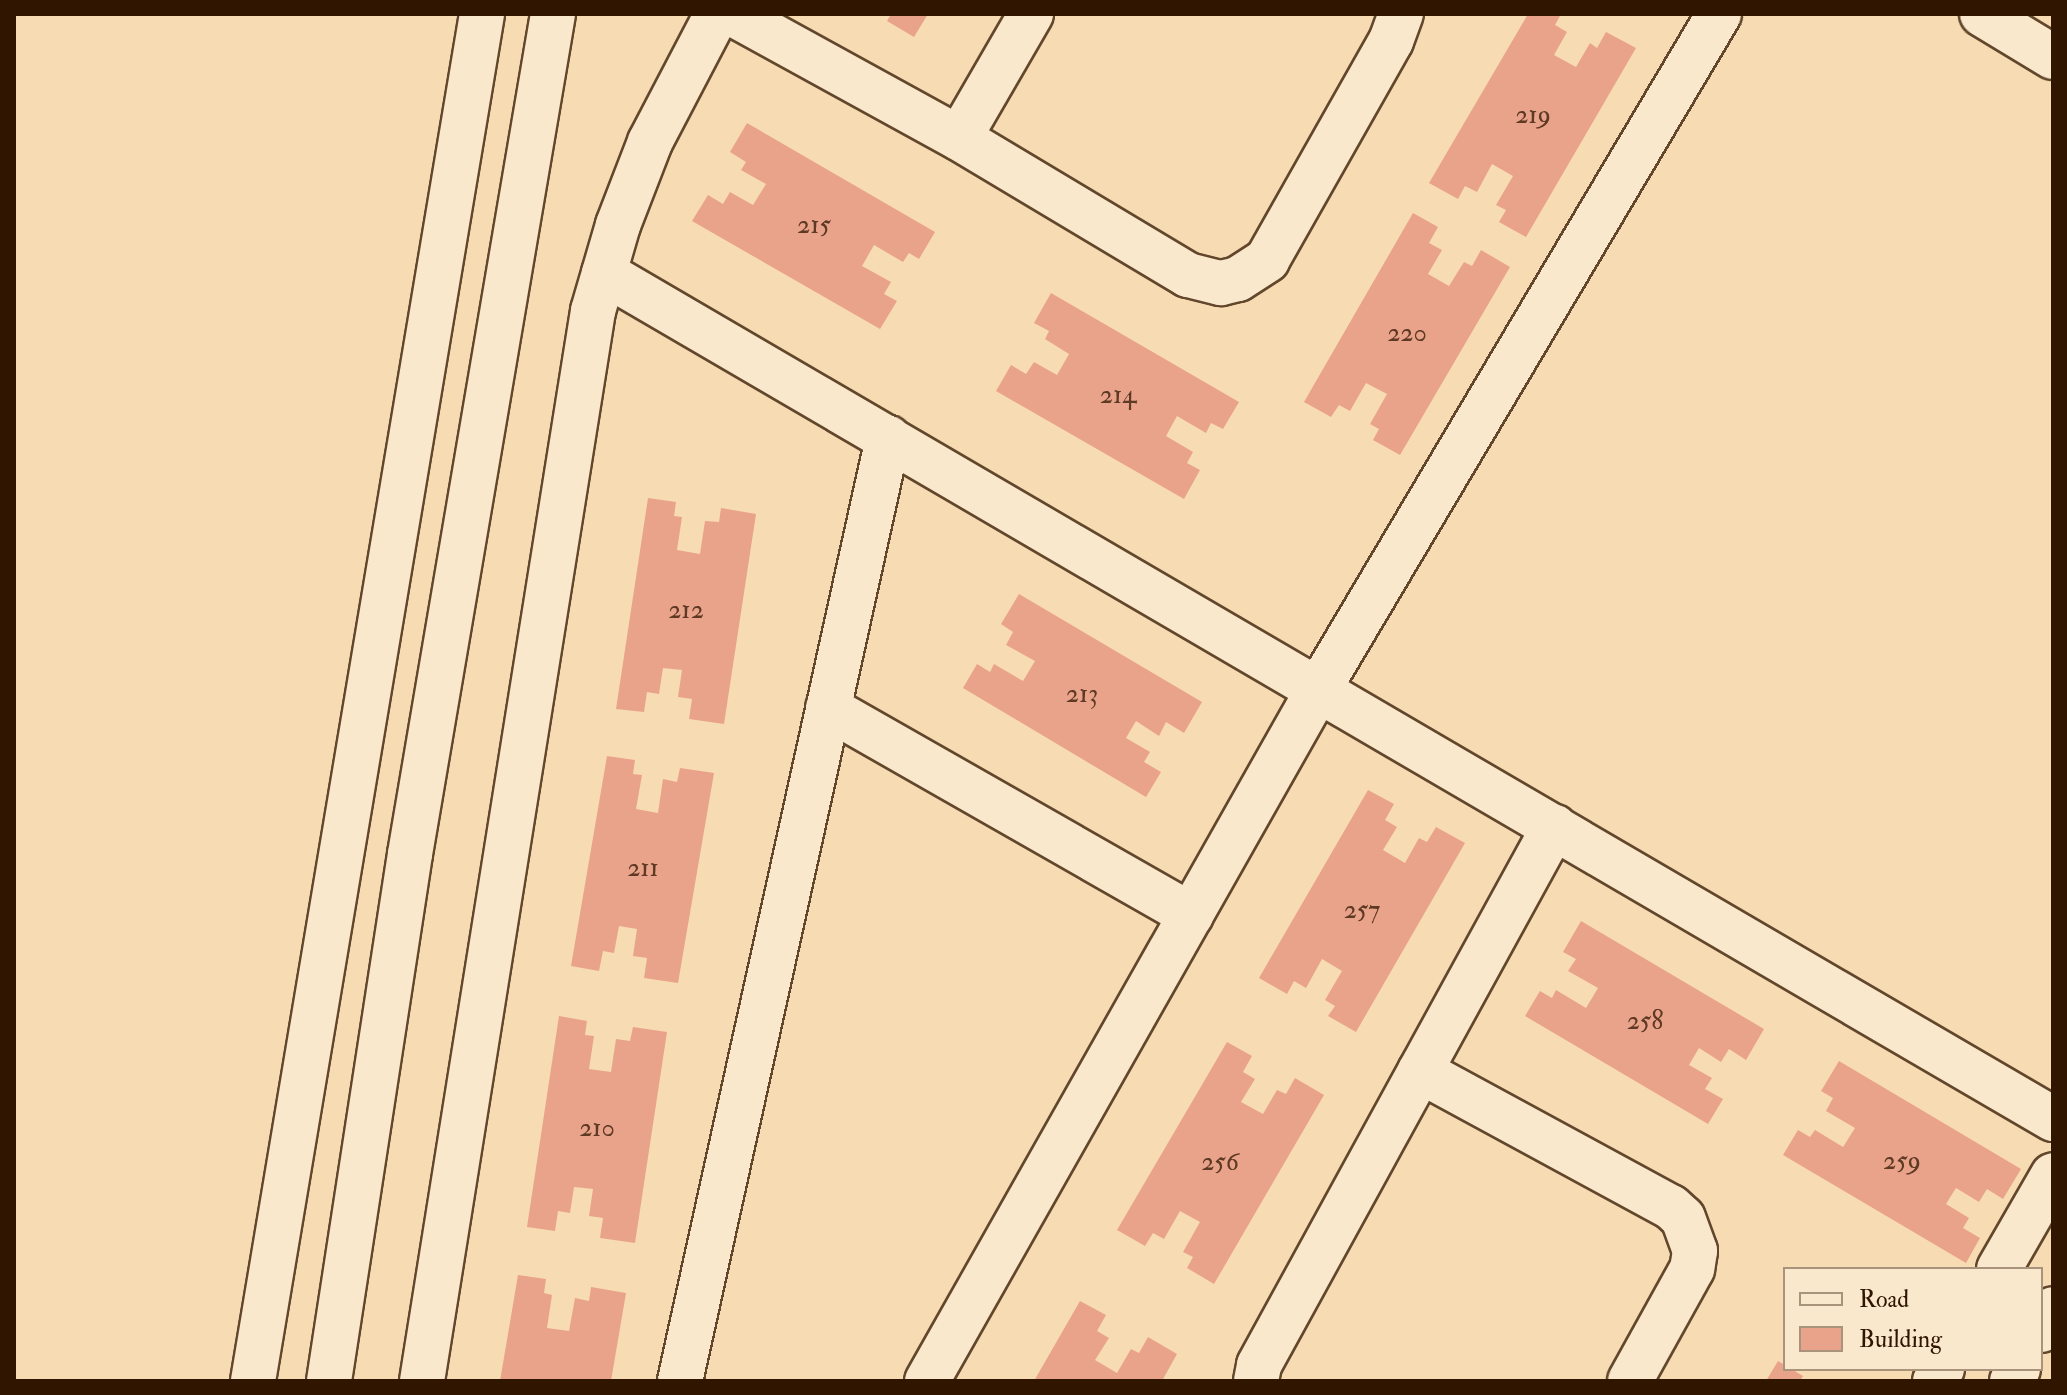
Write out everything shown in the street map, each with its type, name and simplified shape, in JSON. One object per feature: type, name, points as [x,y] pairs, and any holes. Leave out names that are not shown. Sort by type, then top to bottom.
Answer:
[{"type":"street","points":[[253,1381],[482,14]]},
{"type":"street","points":[[329,1381],[410,854],[553,14]]},
{"type":"street","points":[[422,1381],[575,414],[604,273],[650,142],[717,14]]},
{"type":"street","points":[[733,14],[959,138],[1188,275],[1221,283],[1238,279],[1267,260],[1391,41],[1401,14]]},
{"type":"street","points":[[959,138],[1031,14]]},
{"type":"street","points":[[927,1381],[1318,690],[1719,14]]},
{"type":"street","points":[[1982,14],[2053,57]]},
{"type":"street","points":[[604,273],[2053,1119]]},
{"type":"street","points":[[680,1381],[888,438]]},
{"type":"street","points":[[828,708],[1191,915]]},
{"type":"street","points":[[1256,1381],[1259,1365],[1554,827]]},
{"type":"street","points":[[1420,1071],[1671,1207],[1683,1218],[1695,1251],[1692,1269],[1630,1381]]},
{"type":"street","points":[[2000,1267],[2053,1175]]},
{"type":"street","points":[[2043,1326],[2053,1309]]},
{"type":"building","points":[[891,14],[928,14],[914,37],[887,21]]},
{"type":"building","points":[[1528,14],[1561,14],[1555,25],[1567,32],[1554,55],[1576,67],[1590,43],[1597,48],[1606,32],[1636,48],[1526,237],[1499,222],[1506,210],[1496,205],[1513,176],[1492,164],[1477,192],[1465,186],[1458,199],[1429,183]]},
{"type":"building","points":[[747,123],[935,232],[919,259],[909,253],[903,262],[874,245],[862,266],[891,282],[884,294],[897,301],[880,329],[692,221],[708,195],[723,204],[730,192],[753,205],[766,184],[741,170],[746,162],[730,152]]},
{"type":"building","points":[[1413,213],[1438,227],[1429,243],[1442,250],[1428,274],[1449,286],[1464,262],[1472,266],[1481,250],[1510,267],[1400,455],[1373,440],[1379,429],[1370,424],[1387,394],[1366,383],[1350,411],[1339,405],[1331,417],[1304,402]]},
{"type":"building","points":[[1051,293],[1239,402],[1223,429],[1211,423],[1206,433],[1177,416],[1166,436],[1193,452],[1187,463],[1200,470],[1184,499],[996,391],[1011,365],[1026,374],[1034,362],[1057,375],[1069,354],[1045,339],[1049,331],[1034,323]]},
{"type":"building","points":[[648,498],[676,502],[674,516],[682,517],[677,550],[700,554],[705,521],[719,522],[721,508],[756,514],[724,724],[689,719],[692,699],[678,697],[682,670],[663,668],[659,694],[647,692],[644,712],[616,709]]},
{"type":"building","points":[[1019,594],[1202,702],[1184,733],[1166,722],[1159,736],[1136,721],[1126,738],[1150,752],[1144,762],[1161,772],[1146,797],[963,688],[977,664],[990,672],[994,664],[1023,681],[1035,661],[1006,645],[1013,632],[1001,624]]},
{"type":"building","points":[[607,756],[635,760],[633,774],[642,775],[636,809],[658,813],[663,779],[677,782],[680,768],[714,773],[678,983],[644,978],[647,958],[633,956],[637,929],[619,926],[614,953],[603,951],[599,971],[571,966]]},
{"type":"building","points":[[1368,790],[1394,804],[1385,820],[1397,827],[1383,850],[1405,863],[1419,838],[1427,842],[1436,827],[1465,843],[1356,1032],[1328,1016],[1335,1006],[1325,1000],[1342,971],[1322,959],[1306,988],[1294,981],[1287,994],[1259,978]]},
{"type":"building","points":[[1581,921],[1764,1029],[1746,1060],[1729,1049],[1721,1062],[1699,1048],[1689,1065],[1712,1078],[1705,1089],[1723,1099],[1708,1124],[1525,1016],[1540,991],[1552,998],[1556,990],[1586,1008],[1598,988],[1568,971],[1576,959],[1563,952]]},
{"type":"building","points":[[559,1016],[587,1021],[585,1035],[594,1036],[589,1069],[611,1072],[616,1039],[630,1041],[633,1027],[667,1032],[635,1243],[600,1238],[603,1218],[589,1216],[593,1189],[574,1187],[570,1213],[558,1211],[555,1231],[527,1227]]},
{"type":"building","points":[[1227,1042],[1252,1056],[1243,1072],[1255,1079],[1241,1102],[1263,1114],[1277,1090],[1286,1094],[1295,1078],[1324,1095],[1214,1284],[1187,1268],[1193,1257],[1183,1252],[1200,1222],[1180,1211],[1164,1239],[1153,1233],[1145,1246],[1117,1230]]},
{"type":"building","points":[[1839,1061],[2021,1169],[2003,1199],[1987,1189],[1979,1202],[1956,1188],[1946,1204],[1969,1218],[1963,1228],[1980,1238],[1966,1263],[1783,1155],[1798,1130],[1810,1137],[1815,1130],[1843,1147],[1855,1128],[1826,1111],[1833,1098],[1821,1091]]},
{"type":"building","points":[[518,1275],[546,1279],[544,1293],[552,1295],[547,1328],[569,1331],[575,1298],[589,1301],[591,1287],[626,1293],[611,1381],[500,1381]]},
{"type":"building","points":[[1080,1301],[1106,1315],[1097,1331],[1109,1338],[1095,1360],[1117,1373],[1131,1349],[1139,1353],[1148,1337],[1177,1354],[1162,1381],[1034,1381]]},
{"type":"building","points":[[1778,1361],[1783,1364],[1783,1371],[1795,1371],[1803,1376],[1800,1381],[1766,1381]]}]
